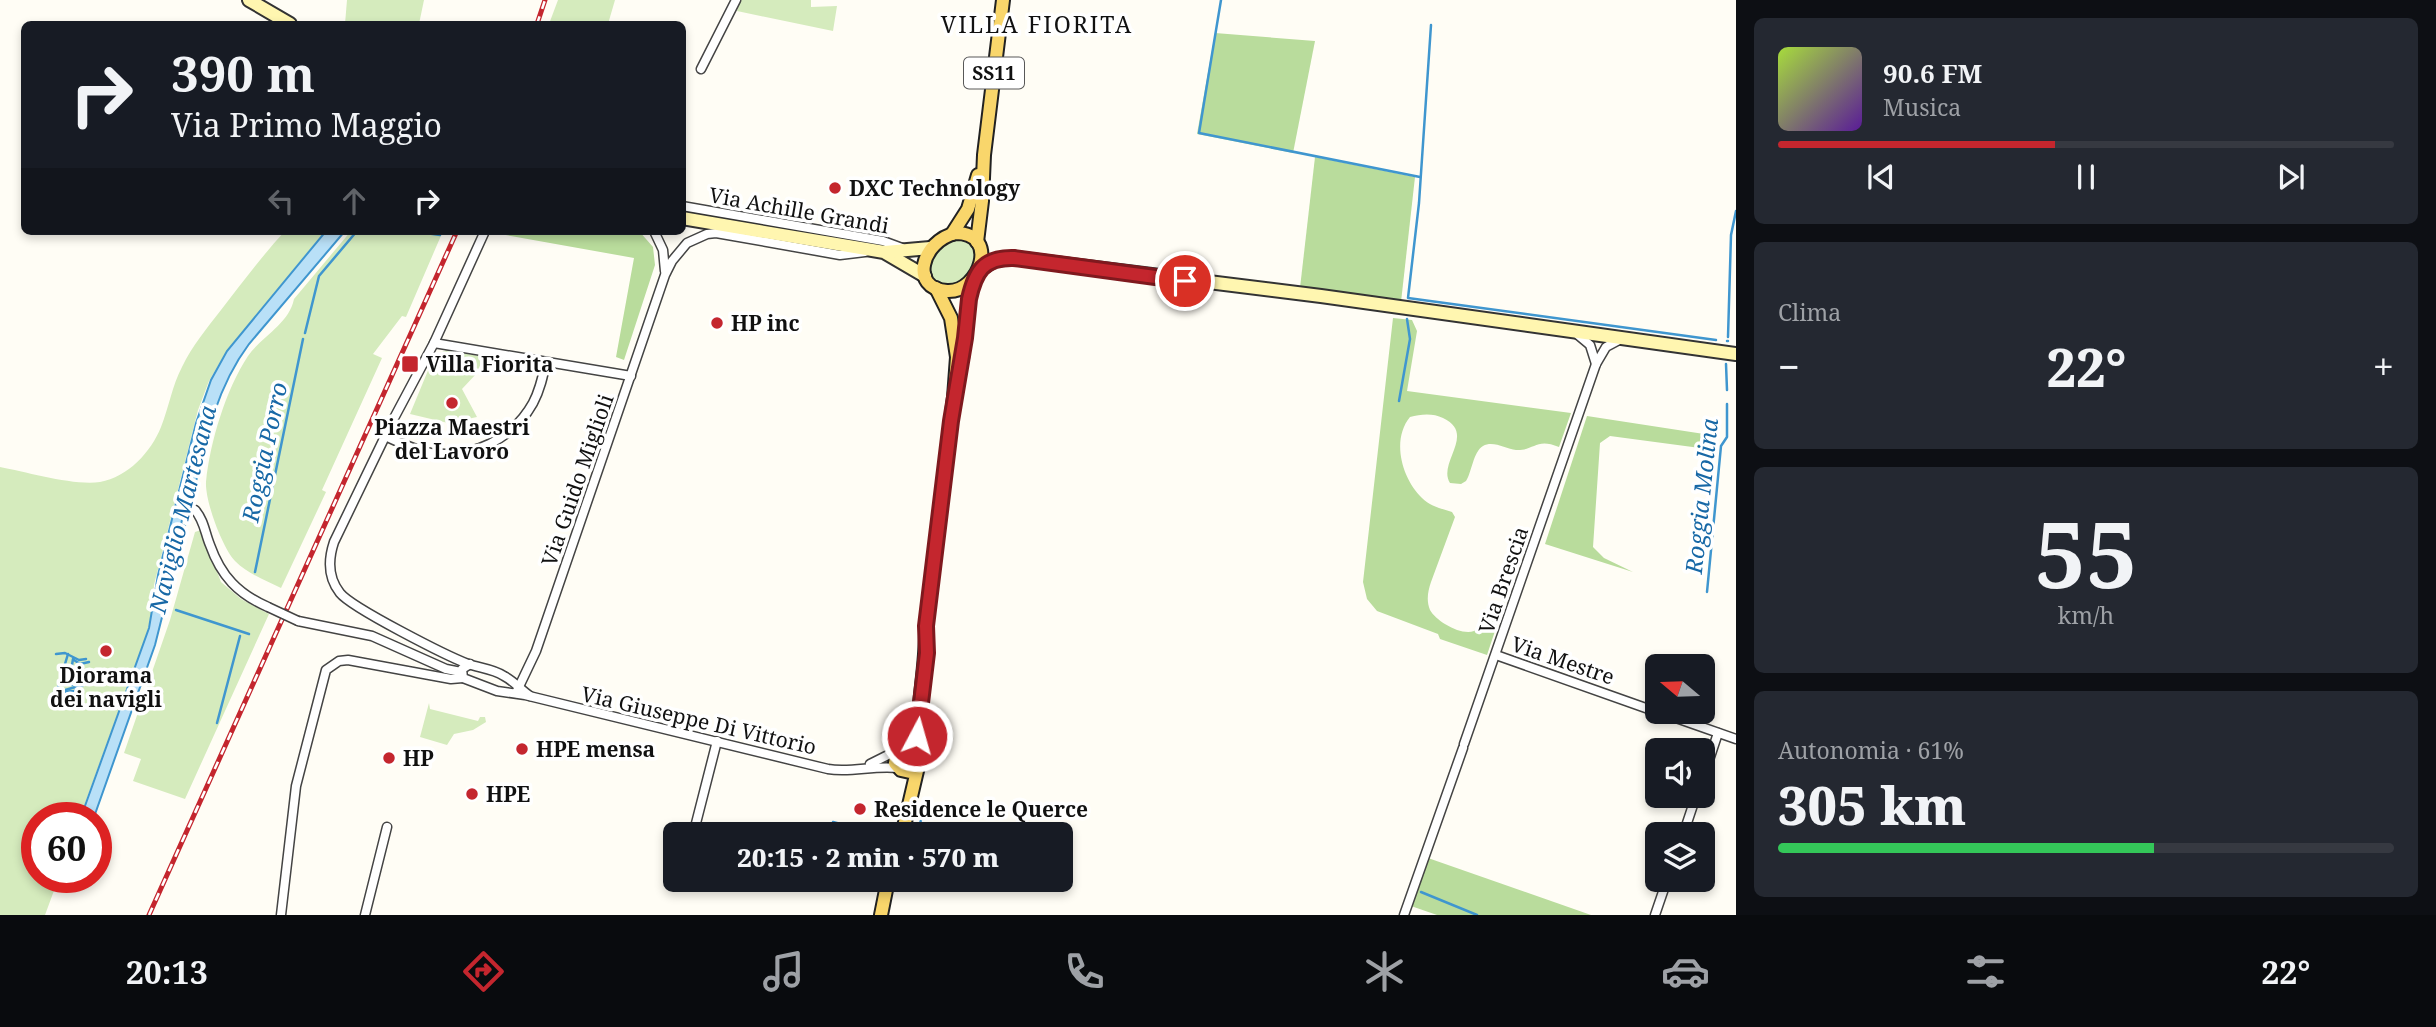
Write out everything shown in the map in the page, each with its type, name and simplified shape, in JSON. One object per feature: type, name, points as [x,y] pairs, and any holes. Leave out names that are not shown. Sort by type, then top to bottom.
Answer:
[{"type":"main road","points":[[249,0],[285,21]]},
{"type":"main road","name":"SS11","points":[[954,397],[969,299],[982,258],[978,244],[985,150],[1003,0]]},
{"type":"main road","name":"SS11","points":[[930,248],[952,233],[961,222],[971,202],[985,150]]},
{"type":"main road","points":[[686,219],[884,252],[930,248]]},
{"type":"main road","points":[[952,233],[968,235],[978,244],[1014,258]]},
{"type":"main road","points":[[925,276],[923,261],[930,248]]},
{"type":"main road","points":[[884,252],[925,276]]},
{"type":"main road","points":[[936,288],[947,291],[958,289],[995,260],[1014,258],[1736,354]]},
{"type":"main road","name":"SS11","points":[[905,822],[920,760],[917,736],[927,653],[926,626],[957,357],[947,308],[936,288],[925,276]]},
{"type":"main road","name":"SS11","points":[[898,822],[906,788],[901,770],[894,759],[910,730],[918,652],[926,626]]},
{"type":"main road","points":[[902,748],[912,747],[918,752]]},
{"type":"main road","points":[[901,770],[912,771],[918,766]]},
{"type":"main road","points":[[881,915],[886,892]]},
{"type":"street","points":[[701,69],[736,0]]},
{"type":"street","name":"Via Achille Grandi","points":[[686,207],[883,241],[908,250]]},
{"type":"street","points":[[665,275],[672,261],[687,243],[707,234],[716,233],[840,255],[871,250]]},
{"type":"street","points":[[464,671],[442,651],[346,599],[331,575],[330,555],[385,436],[434,343],[483,235]]},
{"type":"street","points":[[656,235],[663,250],[665,275]]},
{"type":"street","name":"Via Guido Miglioli","points":[[517,690],[536,651],[665,275]]},
{"type":"street","points":[[1572,332],[1580,335],[1590,345],[1596,365]]},
{"type":"street","points":[[1596,365],[1606,347],[1621,339]]},
{"type":"street","points":[[434,343],[631,376]]},
{"type":"street","points":[[385,436],[416,449],[441,454],[465,452],[487,445],[510,431],[529,410],[540,388],[546,362]]},
{"type":"street","name":"Via Brescia","points":[[1404,915],[1596,365]]},
{"type":"street","points":[[195,510],[201,517],[210,547],[223,574],[241,593],[298,621],[372,636],[446,669],[464,671]]},
{"type":"street","name":"Via Mestre","points":[[1496,655],[1645,707]]},
{"type":"street","points":[[281,915],[296,786],[327,668],[339,661],[348,660],[451,679],[464,671]]},
{"type":"street","name":"Via Giuseppe Di Vittorio","points":[[464,671],[499,691],[517,690]]},
{"type":"street","name":"Via Giuseppe Di Vittorio","points":[[464,671],[505,676],[517,690],[530,696],[828,769],[901,770]]},
{"type":"street","points":[[499,691],[507,685],[505,676]]},
{"type":"street","name":"Via Mestre","points":[[1692,724],[1736,739]]},
{"type":"street","points":[[1715,742],[1718,733]]},
{"type":"street","points":[[696,822],[717,741]]},
{"type":"street","name":"Via Giuseppe Di Vittorio","points":[[861,768],[902,748]]},
{"type":"street","points":[[365,915],[387,827]]},
{"type":"street","points":[[1655,915],[1663,892]]},
{"type":"green space","points":[[347,0],[424,0],[420,21],[345,21]]},
{"type":"green space","points":[[558,0],[615,0],[609,21],[550,21]]},
{"type":"green space","points":[[740,0],[811,0],[811,7],[837,6],[833,31],[737,11]]},
{"type":"green space","points":[[1215,33],[1315,41],[1293,153],[1197,134]]},
{"type":"green space","points":[[1315,157],[1415,177],[1401,302],[1300,288]]},
{"type":"green space","points":[[282,235],[322,235],[226,352],[209,381],[198,410],[154,585],[147,633],[85,802],[21,802],[21,893],[53,893],[45,915],[0,915],[0,467],[89,483],[110,479],[129,469],[145,454],[157,436],[179,374],[205,330]]},
{"type":"green space","points":[[348,235],[441,235],[406,317],[402,316],[373,354],[382,358],[322,490],[326,492],[281,588],[240,566],[230,554],[211,512],[206,482],[220,416],[240,369],[254,349],[287,316],[294,299]]},
{"type":"green space","points":[[506,235],[642,235],[653,247],[655,265],[624,360],[616,357],[634,258]]},
{"type":"green space","points":[[956,238],[968,240],[976,249],[975,267],[957,283],[946,285],[934,280],[928,267],[933,251]]},
{"type":"green space","points":[[1393,318],[1412,320],[1417,331],[1407,391],[1571,413],[1559,447],[1545,443],[1516,450],[1487,444],[1477,453],[1466,481],[1461,484],[1450,483],[1447,475],[1457,440],[1453,425],[1439,416],[1427,414],[1410,417],[1404,426],[1401,459],[1409,481],[1425,501],[1452,512],[1455,517],[1429,589],[1430,610],[1449,626],[1469,632],[1483,625],[1506,598],[1487,655],[1440,639],[1438,634],[1377,611],[1367,599],[1363,582]]},
{"type":"green space","points":[[446,350],[484,357],[476,374],[462,389],[477,417],[448,423],[410,414],[434,356]]},
{"type":"green space","points":[[1587,416],[1717,436],[1715,450],[1610,436],[1600,443],[1593,547],[1604,558],[1633,572],[1545,544]]},
{"type":"green space","points":[[201,530],[221,582],[241,599],[269,614],[185,799],[133,781],[141,759],[124,753],[170,620],[195,532]]},
{"type":"green space","points":[[429,703],[430,709],[478,721],[480,717],[485,717],[486,722],[473,730],[454,734],[447,745],[420,737]]},
{"type":"green space","points":[[1428,858],[1591,915],[1437,915],[1411,906]]},
{"type":"water","name":"Naviglio Martesana","points":[[323,235],[342,235],[249,344],[227,381],[212,420],[191,504],[185,508],[181,524],[185,526],[155,645],[99,802],[86,802],[149,628],[158,575],[196,423],[211,380],[227,351]]},
{"type":"waterway","points":[[1221,0],[1199,133],[1420,177]]},
{"type":"waterway","points":[[1431,25],[1419,203],[1408,298],[1716,340]]},
{"type":"waterway","name":"Roggia Molina","points":[[1728,337],[1731,235],[1736,211]]},
{"type":"waterway","name":"Roggia Porro","points":[[305,333],[319,276],[354,235]]},
{"type":"waterway","points":[[1399,401],[1410,339],[1407,319]]},
{"type":"waterway","name":"Roggia Porro","points":[[255,572],[303,339]]},
{"type":"waterway","name":"Roggia Molina","points":[[1726,364],[1727,390]]},
{"type":"waterway","name":"Roggia Molina","points":[[1707,592],[1721,446],[1727,437],[1727,404]]},
{"type":"waterway","name":"Naviglio Martesana","points":[[176,610],[249,634]]},
{"type":"waterway","name":"Roggia Porro","points":[[217,723],[240,636]]},
{"type":"waterway","points":[[56,654],[65,653],[79,660],[86,659]]},
{"type":"waterway","points":[[56,694],[68,654]]},
{"type":"waterway","points":[[72,685],[73,659]]},
{"type":"waterway","points":[[74,660],[80,664],[89,662]]},
{"type":"waterway","points":[[53,693],[74,691],[93,679]]},
{"type":"waterway","points":[[62,691],[82,685]]},
{"type":"waterway","points":[[920,822],[922,814],[962,818]]},
{"type":"waterway","points":[[1421,892],[1477,915]]},
{"type":"railway","points":[[538,21],[545,0]]},
{"type":"railway","points":[[149,915],[455,235]]},
{"type":"place","name":"DXC Technology","points":[[835,188]]},
{"type":"place","name":"HP inc","points":[[717,323]]},
{"type":"place","name":"Villa Fiorita","points":[[410,364]]},
{"type":"place","name":"Piazza Maestri del Lavoro","points":[[452,403]]},
{"type":"place","name":"Diorama dei navigli","points":[[106,651]]},
{"type":"place","name":"HPE mensa","points":[[522,749]]},
{"type":"place","name":"HP","points":[[389,758]]},
{"type":"place","name":"HPE","points":[[472,794]]},
{"type":"place","name":"Residence le Querce","points":[[860,809]]},
{"type":"district","name":"VILLA FIORITA","points":[[1037,24]]},
{"type":"route","points":[[917,736],[927,653],[926,626],[954,397],[961,366],[969,299],[976,274],[993,261],[1014,258],[1185,281]]}]
